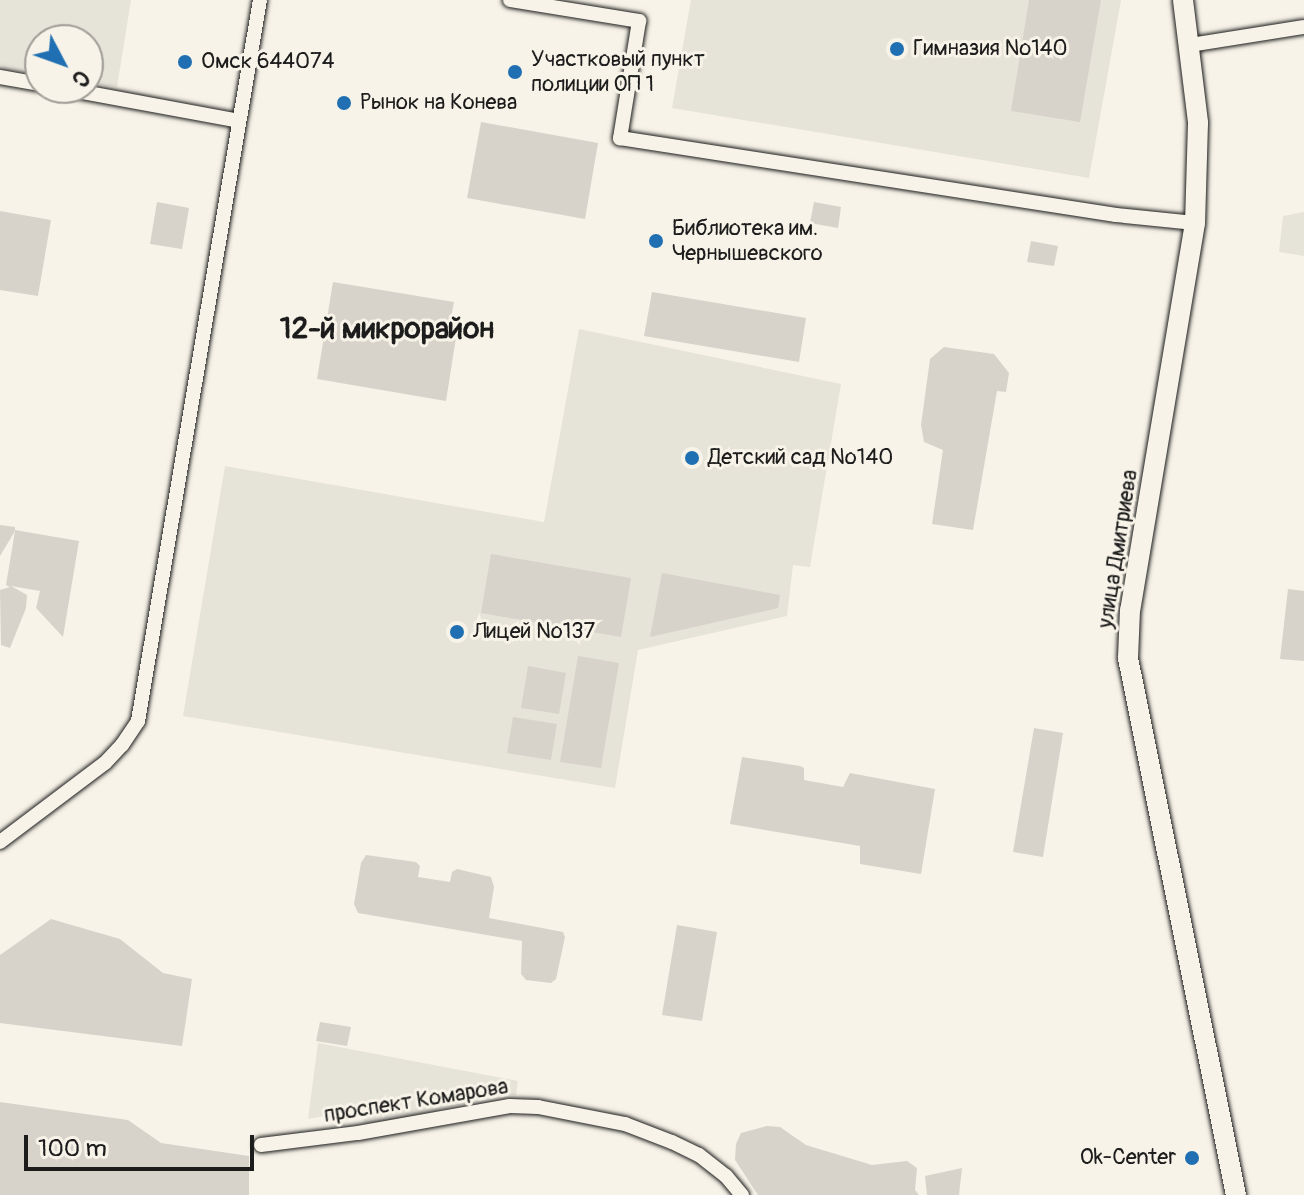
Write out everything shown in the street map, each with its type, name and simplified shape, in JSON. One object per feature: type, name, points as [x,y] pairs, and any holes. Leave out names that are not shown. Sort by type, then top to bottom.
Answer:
[{"type":"main road","name":"улица Дмитриева","points":[[1183,0],[1200,160],[1195,223],[1130,610],[1128,658],[1236,1195]]},
{"type":"street","points":[[0,842],[105,763],[138,721],[260,0]]},
{"type":"street","points":[[510,0],[639,21],[620,138],[1116,215],[1195,223]]},
{"type":"street","points":[[1190,45],[1304,27]]},
{"type":"street","points":[[0,77],[24,81]]},
{"type":"street","points":[[104,96],[239,121]]},
{"type":"street","name":"проспект Комарова","points":[[261,1145],[349,1134],[510,1106],[556,1109],[625,1124],[699,1155],[726,1176],[742,1195]]},
{"type":"shaded area","points":[[0,0],[131,0],[117,87],[104,85],[104,24],[24,24],[24,72],[0,68]]},
{"type":"shaded area","name":"Гимназия №140","points":[[691,0],[1121,0],[1089,178],[672,108]]},
{"type":"shaded area","points":[[1029,0],[1101,0],[1080,122],[1011,111]]},
{"type":"shaded area","points":[[481,122],[598,143],[585,219],[467,198]]},
{"type":"shaded area","points":[[157,202],[189,208],[182,249],[150,244]]},
{"type":"shaded area","points":[[814,202],[841,207],[838,228],[810,223]]},
{"type":"shaded area","points":[[0,211],[51,220],[38,296],[0,290]]},
{"type":"shaded area","points":[[1304,212],[1304,256],[1279,252],[1283,216]]},
{"type":"shaded area","points":[[1031,241],[1058,246],[1054,266],[1027,262]]},
{"type":"shaded area","points":[[333,282],[454,302],[450,323],[458,325],[446,401],[317,379]]},
{"type":"shaded area","points":[[652,292],[806,318],[799,362],[644,336]]},
{"type":"shaded area","name":"Лицей №137","points":[[579,329],[841,384],[810,567],[793,565],[787,616],[638,650],[615,788],[183,716],[225,466],[544,522]]},
{"type":"shaded area","points":[[944,347],[994,354],[1009,373],[1006,392],[997,391],[973,530],[932,524],[943,450],[924,442],[921,425],[930,359]]},
{"type":"shaded area","points":[[0,525],[79,541],[63,637],[36,608],[40,591],[11,586],[27,595],[26,608],[10,648],[1,645],[0,590],[10,587],[6,585],[15,531],[0,556]]},
{"type":"shaded area","points":[[491,554],[631,578],[621,637],[481,613]]},
{"type":"shaded area","points":[[662,573],[780,595],[778,608],[650,637]]},
{"type":"shaded area","points":[[1288,589],[1304,591],[1304,661],[1280,659]]},
{"type":"shaded area","points":[[578,656],[619,663],[601,768],[560,762]]},
{"type":"shaded area","points":[[528,666],[566,673],[559,714],[521,708]]},
{"type":"shaded area","points":[[513,717],[557,724],[551,760],[507,753]]},
{"type":"shaded area","points":[[1034,728],[1063,733],[1043,857],[1013,852]]},
{"type":"shaded area","points":[[742,757],[800,766],[804,768],[804,780],[843,787],[850,773],[935,789],[921,874],[860,864],[860,846],[730,824]]},
{"type":"shaded area","points":[[366,855],[416,862],[420,866],[418,877],[450,882],[452,872],[457,869],[491,877],[494,887],[489,918],[563,932],[565,937],[556,979],[551,983],[526,980],[521,974],[522,941],[358,913],[354,904],[361,863]]},
{"type":"shaded area","points":[[51,919],[120,939],[163,973],[192,979],[182,1046],[0,1023],[0,955]]},
{"type":"shaded area","points":[[677,925],[717,932],[702,1021],[662,1015]]},
{"type":"shaded area","points":[[320,1022],[351,1027],[347,1046],[316,1041]]},
{"type":"shaded area","points":[[318,1043],[518,1081],[516,1095],[498,1095],[411,1117],[364,1124],[362,1109],[308,1119]]},
{"type":"shaded area","points":[[0,1102],[128,1120],[161,1143],[249,1156],[249,1195],[0,1195]]},
{"type":"shaded area","points":[[767,1126],[780,1127],[806,1145],[872,1165],[907,1161],[917,1168],[915,1190],[919,1195],[758,1195],[735,1160],[736,1144],[741,1133]]},
{"type":"shaded area","points":[[962,1168],[959,1195],[927,1195],[925,1176]]},
{"type":"place","name":"Гимназия №140","points":[[897,49]]},
{"type":"place","name":"Омск 644074","points":[[185,62]]},
{"type":"place","name":"Участковый пункт полиции ОП 1","points":[[515,72]]},
{"type":"place","name":"Рынок на Конева","points":[[344,103]]},
{"type":"place","name":"Библиотека им. Чернышевского","points":[[656,241]]},
{"type":"place","name":"Детский сад №140","points":[[692,458]]},
{"type":"place","name":"Лицей №137","points":[[457,632]]},
{"type":"place","name":"Ok-Center","points":[[1192,1158]]},
{"type":"district","name":"12-й микрорайон","points":[[387,329]]}]
